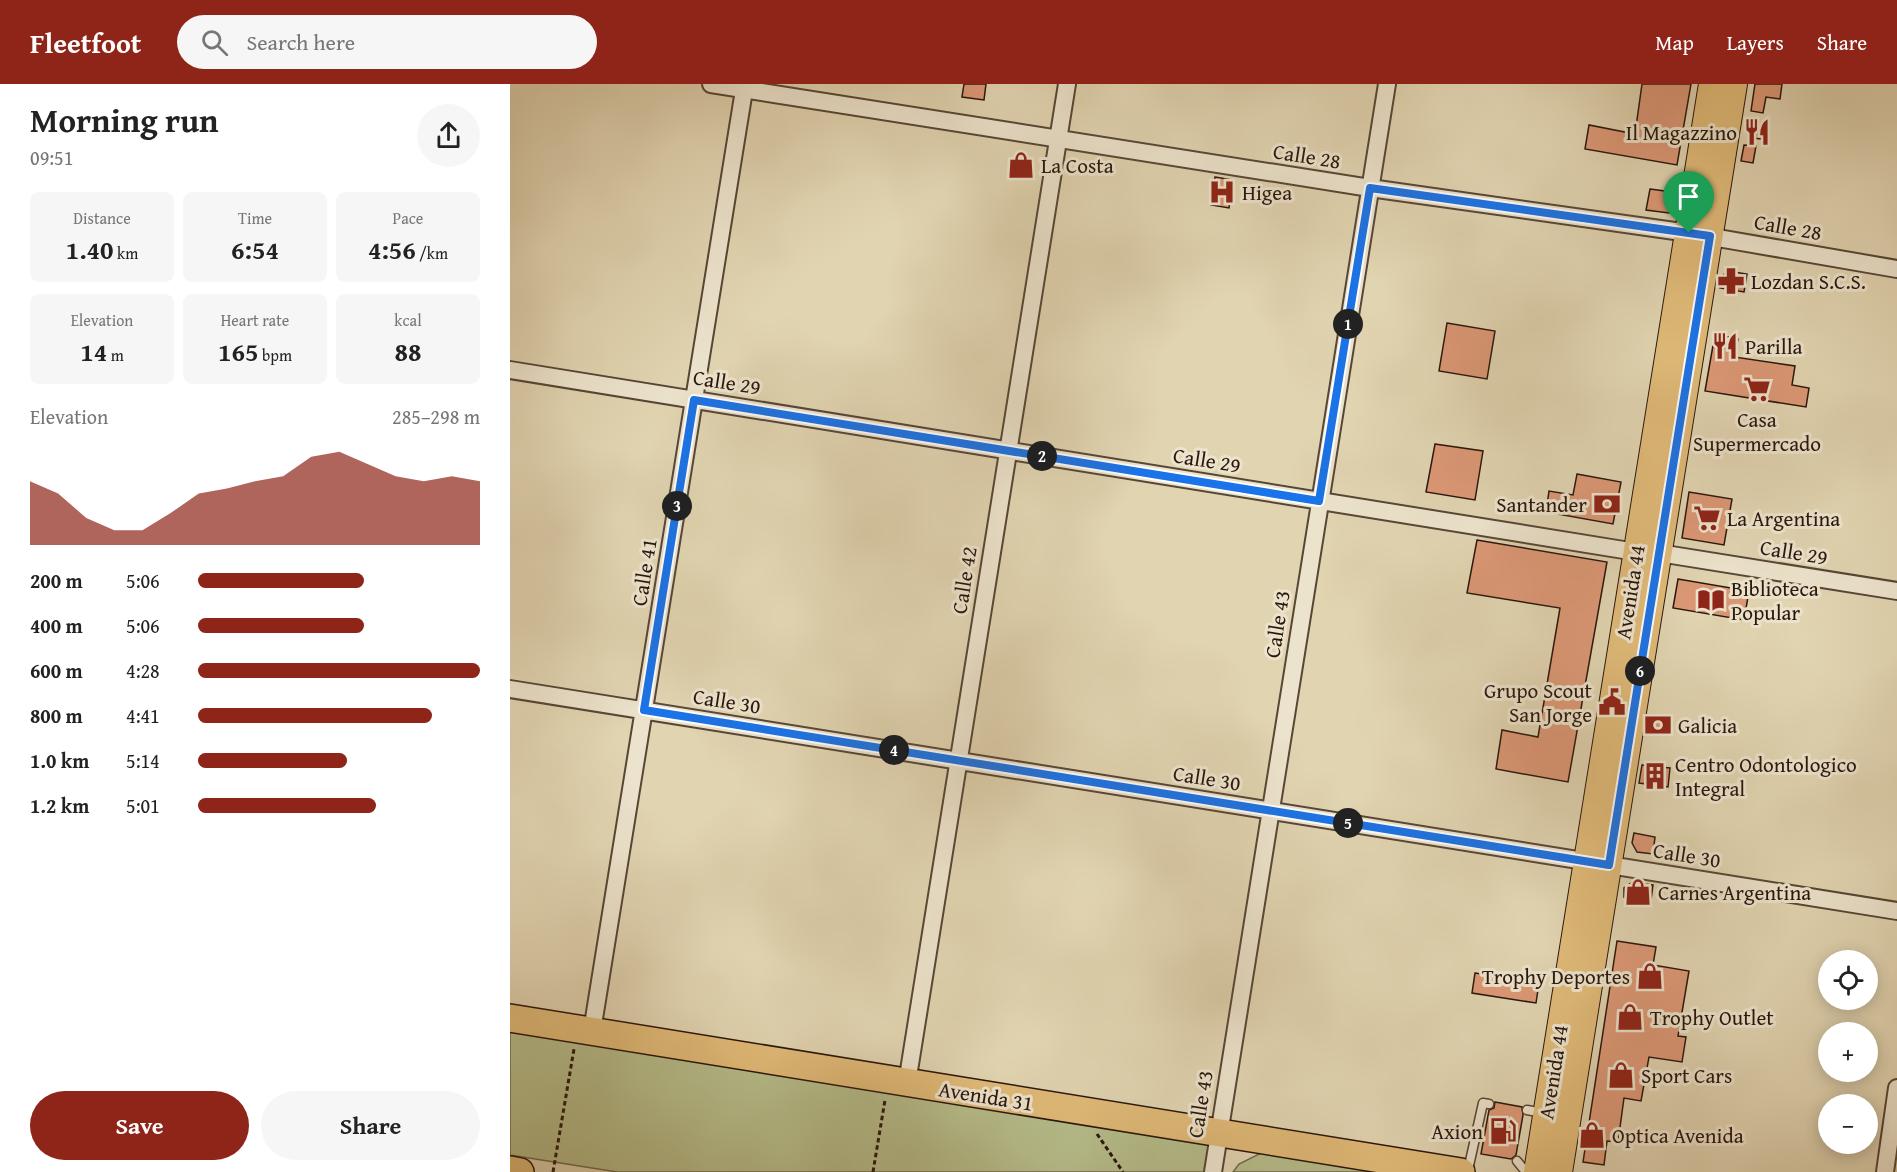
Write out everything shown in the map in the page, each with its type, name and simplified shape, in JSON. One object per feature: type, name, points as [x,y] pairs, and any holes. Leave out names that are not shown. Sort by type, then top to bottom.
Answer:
[{"type":"highway","name":"Avenida 31","points":[[510,1018],[1461,1172]]},
{"type":"highway","points":[[510,1170],[520,1172]]},
{"type":"main road","name":"Avenida 44","points":[[1699,234],[1712,84]]},
{"type":"main road","name":"Avenida 44","points":[[1559,1172],[1597,863],[1699,234],[1734,84]]},
{"type":"main road","name":"Avenida 44","points":[[1527,1166],[1537,1112],[1597,863]]},
{"type":"street","name":"Calle 28","points":[[711,84],[744,87],[1370,188],[1699,234],[1897,269]]},
{"type":"street","name":"Calle 42","points":[[897,1082],[958,761],[1067,84]]},
{"type":"street","name":"Calle 43","points":[[1213,1172],[1269,810],[1387,84]]},
{"type":"street","name":"Calle 41","points":[[585,1030],[644,710],[744,87]]},
{"type":"street","name":"Calle 29","points":[[510,370],[1319,501],[1897,591]]},
{"type":"street","name":"Calle 30","points":[[510,689],[1897,911]]},
{"type":"street","points":[[1885,1172],[1897,1088]]},
{"type":"lane","points":[[1467,1172],[1478,1140],[1483,1103],[1489,1104]]},
{"type":"lane","points":[[1526,1172],[1527,1166]]},
{"type":"path","points":[[553,1172],[585,1030]]},
{"type":"path","points":[[873,1172],[897,1082]]},
{"type":"green space","points":[[510,1028],[1210,1139],[1205,1172],[617,1172],[510,1155]]},
{"type":"green space","points":[[1267,1150],[1407,1172],[1233,1172],[1239,1164]]},
{"type":"building","points":[[964,84],[986,84],[984,100],[962,97]]},
{"type":"building","points":[[1642,84],[1691,84],[1677,165],[1585,149],[1589,125],[1635,134]]},
{"type":"building","points":[[1755,84],[1782,84],[1780,99],[1766,97],[1763,113],[1751,111]]},
{"type":"building","name":"Il Magazzino","points":[[1751,125],[1765,127],[1763,139],[1749,138]]},
{"type":"building","points":[[1744,145],[1756,146],[1753,163],[1741,161]]},
{"type":"building","name":"Higea","points":[[1215,177],[1233,180],[1229,208],[1211,205]]},
{"type":"building","points":[[1650,189],[1672,192],[1669,213],[1646,210]]},
{"type":"building","points":[[1728,271],[1747,274],[1744,292],[1720,288],[1722,276]]},
{"type":"building","points":[[1447,323],[1495,331],[1487,379],[1439,371]]},
{"type":"building","points":[[1715,334],[1738,339],[1734,357],[1795,366],[1792,385],[1809,388],[1806,407],[1705,391]]},
{"type":"building","points":[[1435,444],[1483,451],[1475,500],[1426,492]]},
{"type":"building","points":[[1577,474],[1621,482],[1613,524],[1546,512],[1549,491],[1573,495]]},
{"type":"building","name":"La Argentina","points":[[1689,492],[1732,499],[1724,545],[1682,538]]},
{"type":"building","points":[[1477,540],[1607,562],[1568,782],[1496,769],[1502,730],[1538,737],[1560,608],[1467,593]]},
{"type":"building","name":"Biblioteca Popular","points":[[1678,579],[1749,591],[1744,620],[1673,608]]},
{"type":"building","name":"Galicia","points":[[1648,715],[1672,719],[1670,734],[1645,731]]},
{"type":"building","name":"Centro Odontologico Integral","points":[[1642,765],[1670,768],[1668,787],[1639,783]]},
{"type":"building","points":[[1634,833],[1655,837],[1653,854],[1637,852],[1632,843]]},
{"type":"building","name":"Carnes Argentina","points":[[1631,883],[1653,885],[1651,900],[1624,897],[1624,888]]},
{"type":"building","points":[[1617,941],[1656,947],[1653,965],[1689,971],[1678,1036],[1686,1037],[1682,1062],[1649,1057],[1641,1101],[1624,1098],[1618,1142],[1607,1141],[1604,1165],[1583,1162]]},
{"type":"building","points":[[1475,973],[1539,983],[1536,1003],[1472,993]]},
{"type":"building","name":"Axion","points":[[1495,1102],[1522,1107],[1523,1115],[1516,1155],[1511,1159],[1481,1154],[1489,1110],[1494,1108]]},
{"type":"place","name":"Il Magazzino","points":[[1757,132]]},
{"type":"place","name":"La Costa","points":[[1021,165]]},
{"type":"place","name":"Higea","points":[[1222,192]]},
{"type":"place","name":"Lozdan S.C.S.","points":[[1731,281]]},
{"type":"place","name":"Parilla","points":[[1725,346]]},
{"type":"place","name":"Casa Supermercado","points":[[1757,389]]},
{"type":"place","name":"Santander","points":[[1607,504]]},
{"type":"place","name":"La Argentina","points":[[1707,518]]},
{"type":"place","name":"Biblioteca Popular","points":[[1711,600]]},
{"type":"place","name":"Grupo Scout San Jorge","points":[[1612,702]]},
{"type":"place","name":"Galicia","points":[[1658,725]]},
{"type":"place","name":"Centro Odontologico Integral","points":[[1655,776]]},
{"type":"place","name":"Carnes Argentina","points":[[1638,892]]},
{"type":"place","name":"Trophy Deportes","points":[[1650,976]]},
{"type":"place","name":"Trophy Outlet","points":[[1630,1017]]},
{"type":"place","name":"Sport Cars","points":[[1621,1075]]},
{"type":"place","name":"Axion","points":[[1503,1131]]},
{"type":"place","name":"Optica Avenida","points":[[1592,1135]]},
{"type":"route","points":[[1370,188],[1689,233],[1710,236],[1609,865],[644,710],[694,400],[1319,501],[1370,188]]}]
